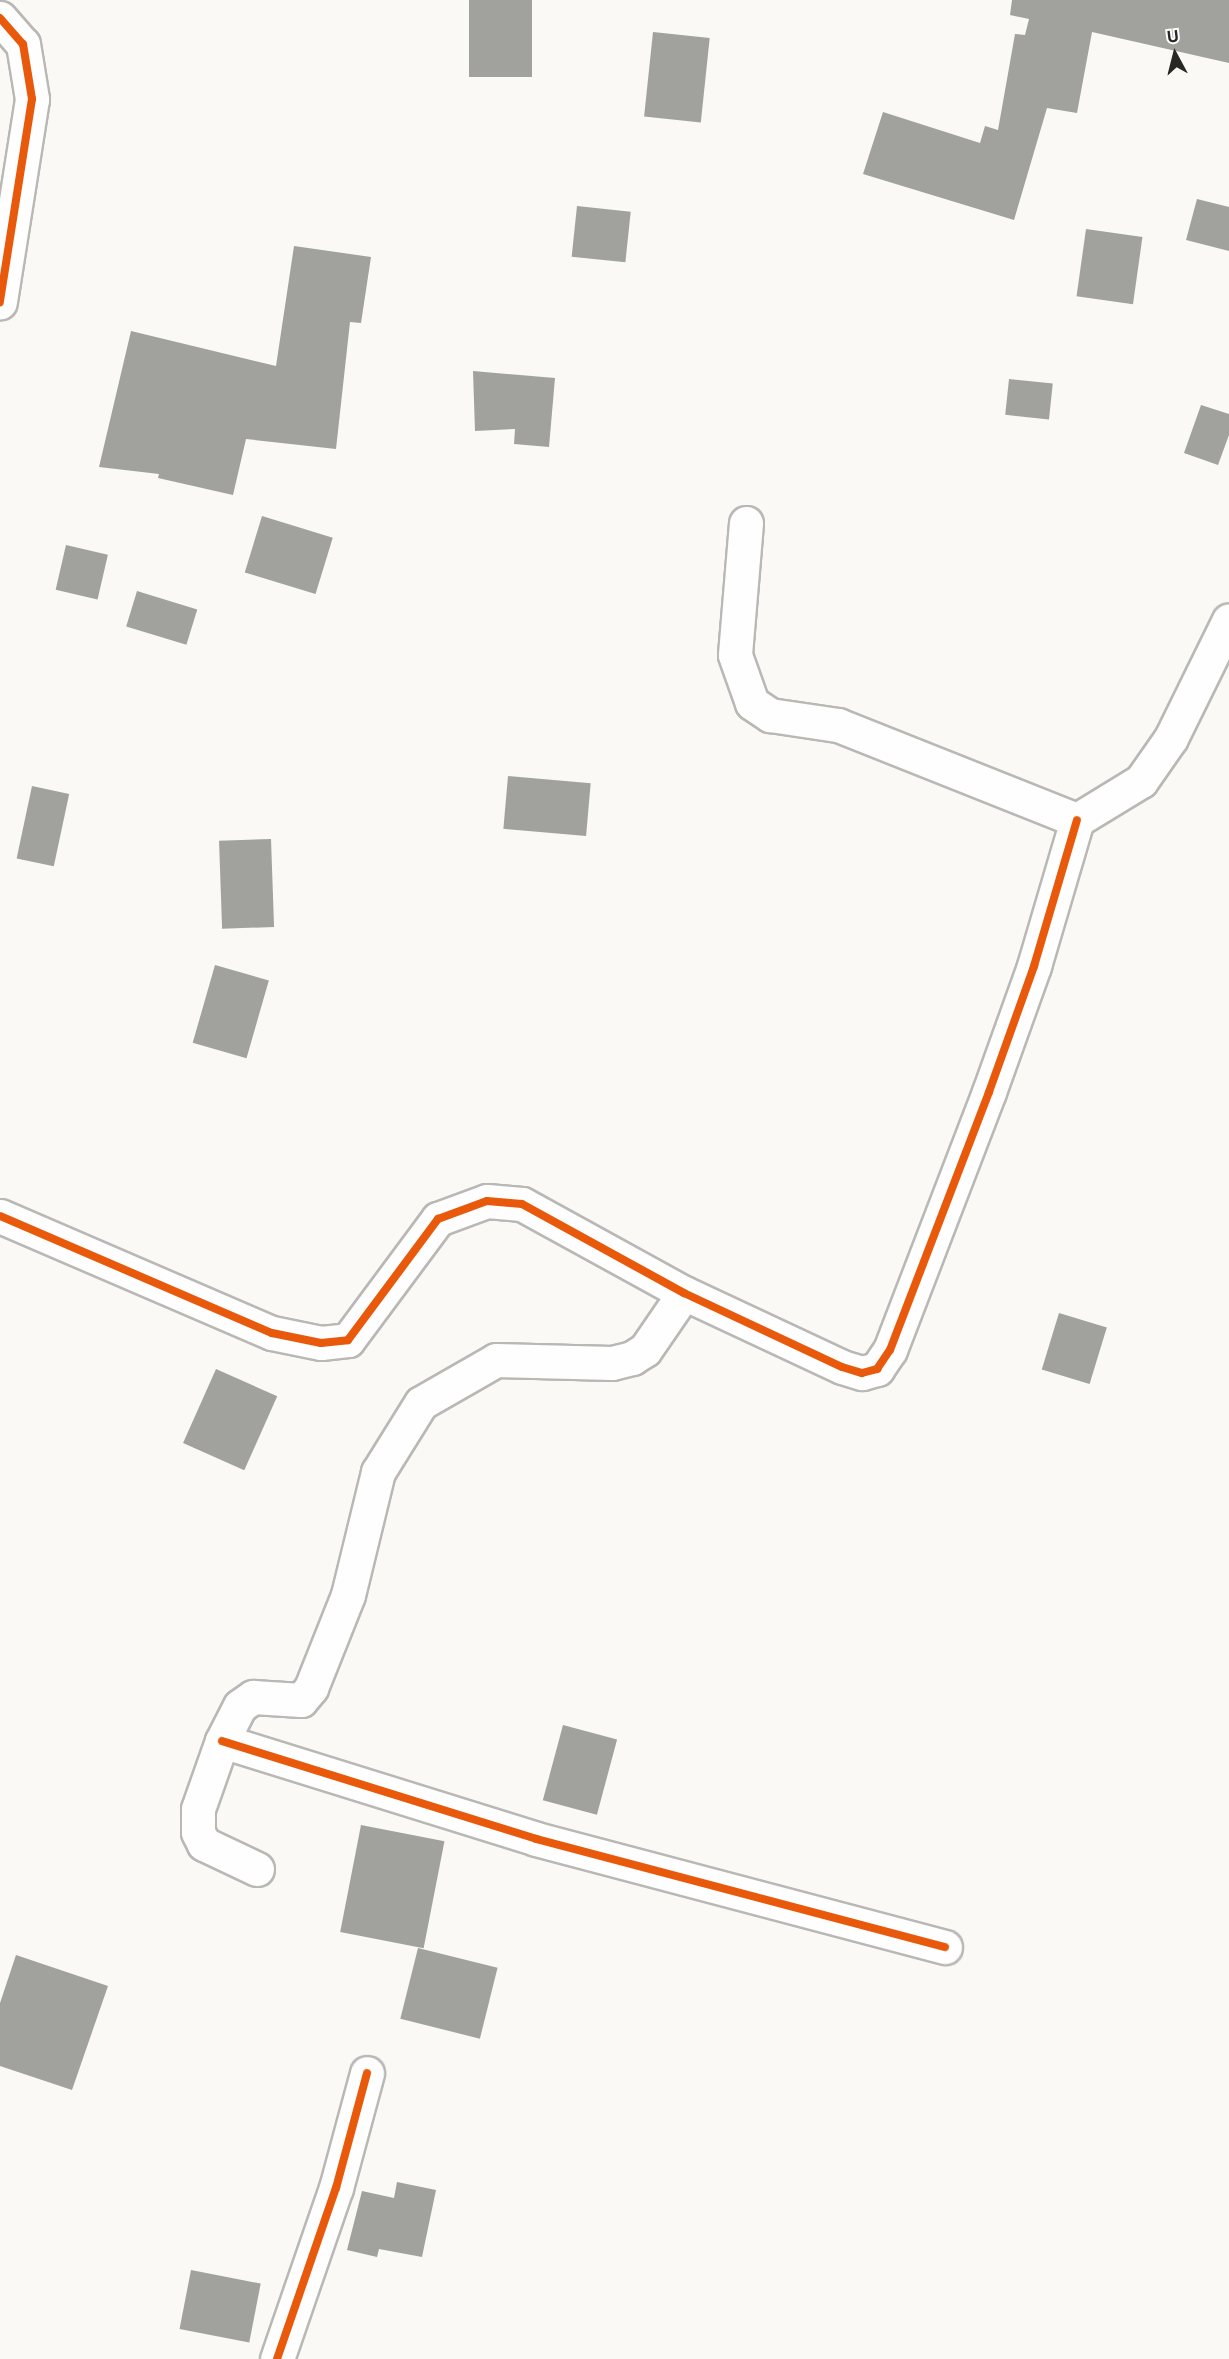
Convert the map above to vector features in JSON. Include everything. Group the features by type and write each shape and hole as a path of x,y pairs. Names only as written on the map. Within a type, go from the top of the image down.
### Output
{"street":[{"path":"0,18 23,44 32,99 0,302"},
{"path":"746,523 735,655 752,703 770,715 838,725 1077,820"},
{"path":"0,1216 272,1333 321,1343 348,1340 438,1219 487,1201 522,1204 684,1293 842,1367 862,1373 877,1369 890,1350 989,1092 1034,966 1077,820 1141,781 1171,738 1229,620"},
{"path":"256,1869 204,1844 198,1832 198,1809 222,1741 240,1706 252,1697 301,1700 311,1688 348,1595 378,1472 421,1402 496,1360 612,1363 632,1358 645,1350 684,1293"},
{"path":"222,1741 536,1839 945,1947"},
{"path":"277,2359 336,2188 367,2073"}],"building":[{"path":"469,0 532,0 532,77 469,77"},
{"path":"1012,0 1229,0 1229,63 1092,32 1077,113 1047,108 1014,220 863,174 883,112 980,143 985,126 998,130 1015,34 1025,35 1029,19 1010,15"},
{"path":"653,32 710,38 701,122 644,117"},
{"path":"1197,199 1229,207 1229,251 1186,240"},
{"path":"577,206 631,212 625,262 572,257"},
{"path":"1086,229 1142,237 1133,304 1077,296"},
{"path":"294,246 371,257 361,323 350,322 336,449 246,439 233,495 158,478 159,474 99,467 131,331 276,366"},
{"path":"473,371 555,378 549,447 514,444 515,429 475,431"},
{"path":"1009,379 1053,384 1049,419 1005,415"},
{"path":"1201,405 1229,414 1229,435 1218,465 1184,453"},
{"path":"262,516 333,538 316,594 245,572"},
{"path":"66,545 108,555 98,599 56,590"},
{"path":"137,591 197,609 186,645 126,626"},
{"path":"508,776 591,783 586,836 503,829"},
{"path":"32,786 69,794 54,866 17,858"},
{"path":"271,839 274,927 222,929 219,841"},
{"path":"215,965 269,980 247,1058 193,1043"},
{"path":"1059,1313 1107,1328 1090,1384 1042,1369"},
{"path":"216,1369 277,1396 244,1470 183,1443"},
{"path":"563,1725 617,1739 597,1815 543,1800"},
{"path":"361,1825 444,1841 424,1948 340,1932"},
{"path":"418,1948 498,1968 480,2039 400,2019"},
{"path":"16,1955 108,1986 72,2090 0,2066 0,2003"},
{"path":"397,2182 436,2190 422,2257 379,2249 377,2257 347,2250 362,2191 394,2198"},
{"path":"191,2270 261,2284 249,2342 180,2329"}],"cycle path":[{"path":"0,18 23,44 32,99 0,302"},
{"path":"0,1216 272,1333 321,1343 348,1340 438,1219 487,1201 522,1204 684,1293 842,1367 862,1373 877,1369 890,1350 989,1092 1034,966 1077,820"},
{"path":"222,1741 536,1839 945,1947"},
{"path":"277,2359 336,2188 367,2073"}]}
